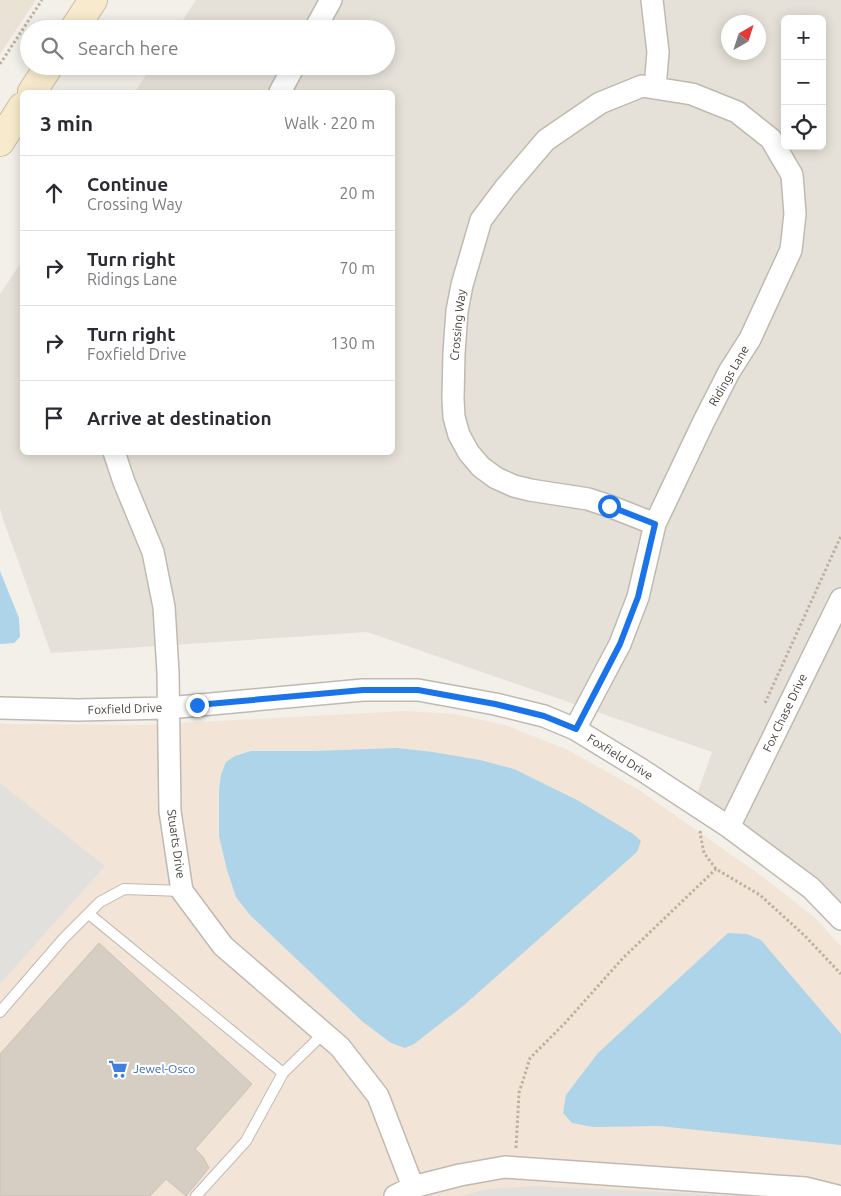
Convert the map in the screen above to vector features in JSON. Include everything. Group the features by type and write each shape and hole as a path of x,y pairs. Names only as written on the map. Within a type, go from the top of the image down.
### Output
{"main road":[{"path":"80,20 93,0"},
{"path":"33,90 43,75"},
{"path":"0,142 20,110"}],"street":[{"path":"320,20 331,0"},
{"path":"652,0 658,52 655,88"},
{"path":"281,90 289,75"},
{"name":"Crossing Way","path":"655,88 642,86 600,103 546,140 505,188 481,220 462,285 457,311 453,399 454,417 459,435 469,453 481,467 496,478 514,486 530,490 588,499 655,524"},
{"name":"Ridings Lane","path":"576,729 620,644 638,597 655,524 729,372 750,340 791,250 794,214 792,175 771,139 737,112 692,94 655,88"},
{"name":"Stuarts Drive","path":"115,455 153,552 164,606 168,672 170,811 182,891 223,946 340,1047 378,1096 404,1192"},
{"name":"Fox Chase Drive","path":"729,827 841,599"},
{"name":"Foxfield Drive","path":"0,708 78,710 168,708 363,690 418,690 495,704 544,716 576,729 729,827 811,888 841,919"},
{"path":"404,1192 460,1175 505,1166 805,1188 824,1195"}],"lane":[{"path":"0,1012 64,938 100,902 124,889 182,891"},
{"path":"88,914 283,1073"},
{"path":"196,1196 246,1142 283,1073 324,1033"}],"path":[{"path":"29,20 42,0"},
{"path":"0,64 20,34"},
{"path":"516,1151 519,1093 530,1058 565,1023 623,958 716,869 760,895 805,936 841,974"}],"shaded area":[{"path":"0,0 36,0 23,20 20,20 20,24 0,54"},
{"path":"196,0 841,0 841,910 696,797 712,752 367,632 51,653 0,508 0,294 20,264 20,455 395,455 395,90 136,90 146,75 395,75 395,20 183,20"},
{"path":"407,711 454,714 505,725 568,750 639,790 763,877 814,917 841,946 841,1196 0,1196 0,723 143,725"},
{"path":"0,783 105,866 0,984"},
{"path":"534,1186 748,1196 460,1196 488,1189"}],"water":[{"path":"0,571 19,618 20,637 14,643 0,644"},
{"path":"397,748 480,760 514,769 579,801 633,834 641,841 637,852 463,1006 414,1044 405,1048 391,1043 363,1022 250,915 236,897 219,836 219,789 221,775 226,762 235,756 251,751"},
{"path":"728,933 747,934 761,940 841,1034 841,1145 659,1126 593,1127 572,1123 563,1113 566,1095 598,1053"}],"building":[{"name":"Jewel-Osco","path":"99,943 252,1084 195,1149 203,1157 209,1168 186,1196 166,1179 150,1196 0,1196 0,1054"}],"place":[{"name":"Jewel-Osco","path":"118,1069"}],"route":[{"path":"197,705 363,690 418,690 495,704 544,716 576,729 620,644 638,597 655,524 609,506"}]}
